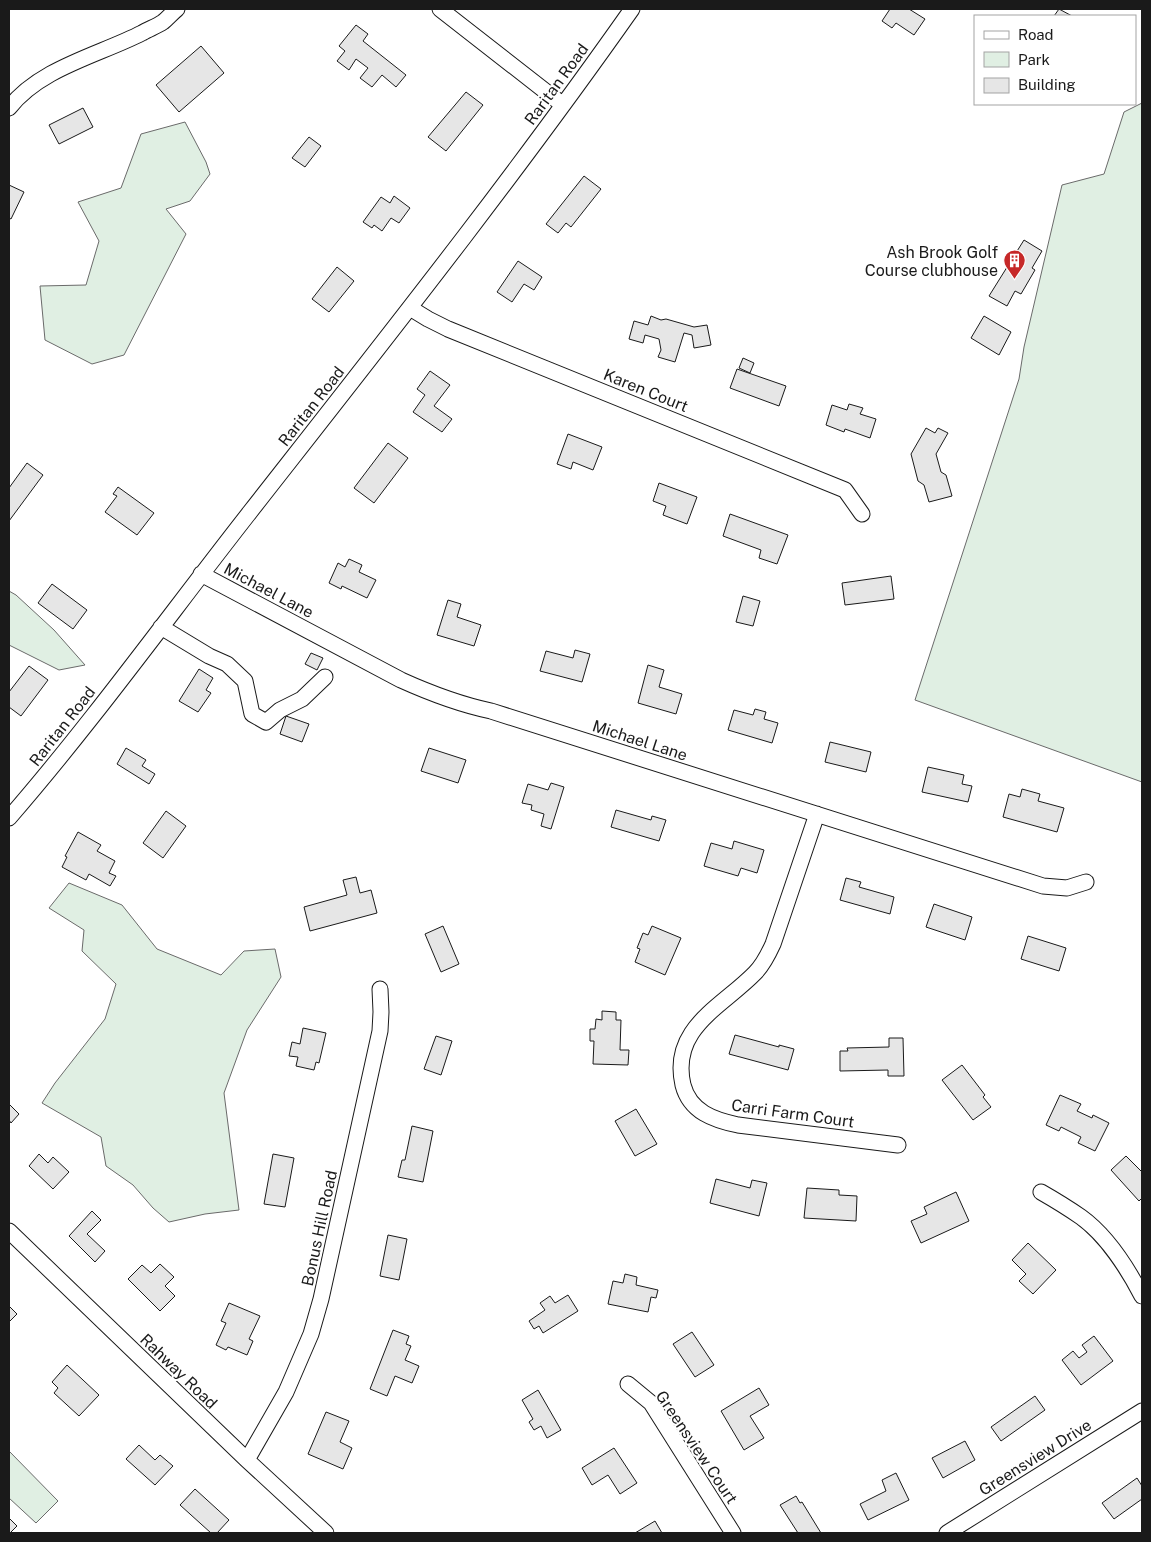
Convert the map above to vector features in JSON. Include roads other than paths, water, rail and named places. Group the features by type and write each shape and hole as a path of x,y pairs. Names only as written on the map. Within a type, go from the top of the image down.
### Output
{"street":[{"path":"9,108 16,98 69,64 141,33 162,22 177,9"},
{"path":"440,9 563,106"},
{"name":"Raritan Road","path":"9,818 44,777 410,308 563,106 632,9"},
{"name":"Karen Court","path":"410,308 448,329 845,490 862,514"},
{"name":"Michael Lane","path":"201,574 433,694 464,705 491,711 1043,886 1067,888 1086,882"},
{"path":"161,627 209,656 227,664 245,681 252,714 266,722 280,710 302,699 325,677"},
{"name":"Carri Farm Court","path":"817,814 773,944 766,959 756,972 709,1012 688,1039 682,1053 680,1066 685,1094 692,1104 703,1113 718,1120 738,1125 898,1145"},
{"name":"Bonus Hill Road","path":"247,1460 290,1384 311,1334 321,1299 380,1031 382,1012 380,989"},
{"path":"1042,1192 1082,1218 1107,1242 1142,1296"},
{"name":"Rahway Road","path":"9,1232 326,1533"},
{"name":"Greensview Court","path":"628,1384 651,1403 733,1533"},
{"name":"Greensview Drive","path":"947,1533 1142,1411"}],"place":[{"name":"Ash Brook Golf Course clubhouse","path":"1014,280"}]}
